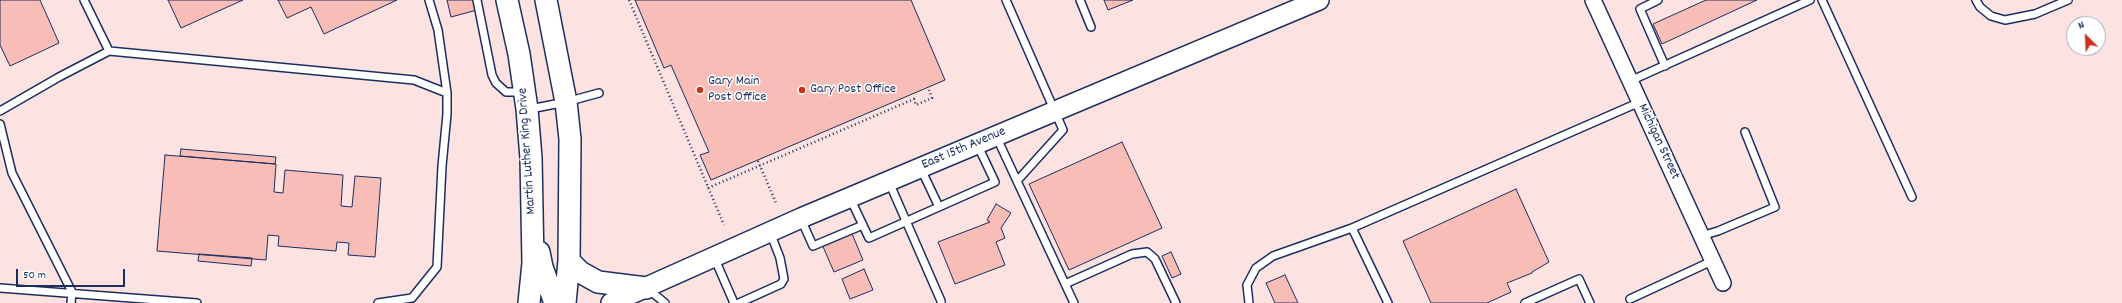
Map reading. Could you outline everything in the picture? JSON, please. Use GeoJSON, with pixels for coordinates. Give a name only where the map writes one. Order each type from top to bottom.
{"type":"FeatureCollection","features":[{"type":"Feature","properties":{"kind":"main road","name":"Martin Luther King Drive"},"geometry":{"type":"LineString","coordinates":[[507,0],[519,54],[526,101],[533,263],[529,303]]}},
{"type":"Feature","properties":{"kind":"main road"},"geometry":{"type":"LineString","coordinates":[[546,0],[566,102],[571,167],[565,303]]}},
{"type":"Feature","properties":{"kind":"main road"},"geometry":{"type":"LineString","coordinates":[[532,216],[542,267],[555,303]]}},
{"type":"Feature","properties":{"kind":"main road"},"geometry":{"type":"LineString","coordinates":[[568,261],[580,272],[598,282],[646,288]]}},
{"type":"Feature","properties":{"kind":"street","name":"East 15th Avenue"},"geometry":{"type":"LineString","coordinates":[[611,303],[801,218],[1319,0]]}},
{"type":"Feature","properties":{"kind":"street","name":"Michigan Street"},"geometry":{"type":"LineString","coordinates":[[1593,0],[1723,283]]}},
{"type":"Feature","properties":{"kind":"lane"},"geometry":{"type":"LineString","coordinates":[[84,0],[109,51]]}},
{"type":"Feature","properties":{"kind":"lane"},"geometry":{"type":"LineString","coordinates":[[378,303],[412,298],[437,267],[442,166],[447,114],[447,93],[438,30],[429,0]]}},
{"type":"Feature","properties":{"kind":"lane"},"geometry":{"type":"LineString","coordinates":[[477,0],[492,75],[496,83],[506,92],[513,93],[526,101],[566,102],[599,93]]}},
{"type":"Feature","properties":{"kind":"lane"},"geometry":{"type":"LineString","coordinates":[[1006,0],[1063,130],[1017,180]]}},
{"type":"Feature","properties":{"kind":"lane"},"geometry":{"type":"LineString","coordinates":[[1080,0],[1091,27]]}},
{"type":"Feature","properties":{"kind":"lane"},"geometry":{"type":"LineString","coordinates":[[1658,0],[1640,9],[1665,66]]}},
{"type":"Feature","properties":{"kind":"lane"},"geometry":{"type":"LineString","coordinates":[[1630,81],[1810,0]]}},
{"type":"Feature","properties":{"kind":"lane"},"geometry":{"type":"LineString","coordinates":[[1822,0],[1912,197]]}},
{"type":"Feature","properties":{"kind":"lane"},"geometry":{"type":"LineString","coordinates":[[1976,0],[1980,8],[1991,16],[2005,20],[2035,14],[2068,0]]}},
{"type":"Feature","properties":{"kind":"lane"},"geometry":{"type":"LineString","coordinates":[[0,111],[59,76],[109,51],[414,80],[447,93]]}},
{"type":"Feature","properties":{"kind":"lane"},"geometry":{"type":"LineString","coordinates":[[1249,303],[1247,285],[1256,268],[1273,256],[1352,228],[1640,102]]}},
{"type":"Feature","properties":{"kind":"lane"},"geometry":{"type":"LineString","coordinates":[[0,124],[12,173],[72,292],[71,303]]}},
{"type":"Feature","properties":{"kind":"lane"},"geometry":{"type":"LineString","coordinates":[[1701,236],[1718,231],[1775,207],[1745,132]]}},
{"type":"Feature","properties":{"kind":"lane"},"geometry":{"type":"LineString","coordinates":[[996,136],[1074,303]]}},
{"type":"Feature","properties":{"kind":"lane"},"geometry":{"type":"LineString","coordinates":[[850,198],[869,238],[995,182],[977,144]]}},
{"type":"Feature","properties":{"kind":"lane"},"geometry":{"type":"LineString","coordinates":[[921,168],[938,207]]}},
{"type":"Feature","properties":{"kind":"lane"},"geometry":{"type":"LineString","coordinates":[[888,181],[941,301]]}},
{"type":"Feature","properties":{"kind":"lane"},"geometry":{"type":"LineString","coordinates":[[801,218],[813,246],[863,225]]}},
{"type":"Feature","properties":{"kind":"lane"},"geometry":{"type":"LineString","coordinates":[[1352,228],[1388,303]]}},
{"type":"Feature","properties":{"kind":"lane"},"geometry":{"type":"LineString","coordinates":[[738,303],[781,284],[784,279],[780,258],[770,232]]}},
{"type":"Feature","properties":{"kind":"lane"},"geometry":{"type":"LineString","coordinates":[[1065,284],[1132,254],[1147,252],[1155,259],[1176,303]]}},
{"type":"Feature","properties":{"kind":"lane"},"geometry":{"type":"LineString","coordinates":[[714,257],[734,303]]}},
{"type":"Feature","properties":{"kind":"lane"},"geometry":{"type":"LineString","coordinates":[[1630,298],[1712,261]]}},
{"type":"Feature","properties":{"kind":"lane"},"geometry":{"type":"LineString","coordinates":[[1525,303],[1579,279],[1590,303]]}},
{"type":"Feature","properties":{"kind":"lane"},"geometry":{"type":"LineString","coordinates":[[0,288],[72,292],[197,303]]}},
{"type":"Feature","properties":{"kind":"lane"},"geometry":{"type":"LineString","coordinates":[[646,288],[665,303]]}},
{"type":"Feature","properties":{"kind":"path"},"geometry":{"type":"LineString","coordinates":[[629,0],[724,225]]}},
{"type":"Feature","properties":{"kind":"path"},"geometry":{"type":"LineString","coordinates":[[708,188],[914,99],[916,105],[922,103],[932,98],[929,90]]}},
{"type":"Feature","properties":{"kind":"path"},"geometry":{"type":"LineString","coordinates":[[758,160],[776,203]]}},
{"type":"Feature","properties":{"kind":"shaded area"},"geometry":{"type":"Polygon","coordinates":[[[0,0],[2122,0],[2122,303],[0,303],[0,0]]]}},
{"type":"Feature","properties":{"kind":"building"},"geometry":{"type":"Polygon","coordinates":[[[0,0],[40,0],[59,43],[10,66],[0,45],[0,0]]]}},
{"type":"Feature","properties":{"kind":"building"},"geometry":{"type":"Polygon","coordinates":[[[168,0],[243,0],[181,28],[168,0]]]}},
{"type":"Feature","properties":{"kind":"building"},"geometry":{"type":"Polygon","coordinates":[[[278,0],[397,0],[324,34],[311,7],[287,18],[278,0]]]}},
{"type":"Feature","properties":{"kind":"building"},"geometry":{"type":"Polygon","coordinates":[[[447,0],[474,0],[477,10],[451,17],[447,0]]]}},
{"type":"Feature","properties":{"kind":"building","name":"Gary Post Office"},"geometry":{"type":"Polygon","coordinates":[[[635,0],[911,0],[945,80],[711,180],[700,155],[709,152],[671,65],[664,68],[635,0]]]}},
{"type":"Feature","properties":{"kind":"building"},"geometry":{"type":"Polygon","coordinates":[[[1104,0],[1133,0],[1108,10],[1104,0]]]}},
{"type":"Feature","properties":{"kind":"building"},"geometry":{"type":"Polygon","coordinates":[[[1706,0],[1757,0],[1662,44],[1653,24],[1706,0]]]}},
{"type":"Feature","properties":{"kind":"building"},"geometry":{"type":"Polygon","coordinates":[[[1122,142],[1162,228],[1069,270],[1029,184],[1122,142]]]}},
{"type":"Feature","properties":{"kind":"building"},"geometry":{"type":"Polygon","coordinates":[[[181,149],[276,157],[275,164],[180,156],[181,149]]]}},
{"type":"Feature","properties":{"kind":"building"},"geometry":{"type":"Polygon","coordinates":[[[165,155],[276,164],[274,192],[283,193],[285,170],[343,175],[341,206],[352,207],[355,176],[381,178],[375,257],[348,255],[349,243],[337,242],[336,251],[278,246],[279,236],[268,235],[266,260],[157,251],[165,155]]]}},
{"type":"Feature","properties":{"kind":"building"},"geometry":{"type":"Polygon","coordinates":[[[1516,189],[1549,262],[1532,273],[1507,283],[1511,292],[1487,303],[1431,303],[1403,241],[1516,189]]]}},
{"type":"Feature","properties":{"kind":"building"},"geometry":{"type":"Polygon","coordinates":[[[996,204],[1011,213],[1001,228],[1005,238],[996,242],[1005,265],[955,284],[938,242],[990,222],[987,220],[996,204]]]}},
{"type":"Feature","properties":{"kind":"building"},"geometry":{"type":"Polygon","coordinates":[[[850,229],[863,260],[834,272],[821,242],[850,229]]]}},
{"type":"Feature","properties":{"kind":"building"},"geometry":{"type":"Polygon","coordinates":[[[1171,252],[1181,274],[1172,278],[1162,256],[1171,252]]]}},
{"type":"Feature","properties":{"kind":"building"},"geometry":{"type":"Polygon","coordinates":[[[199,254],[252,258],[251,266],[198,261],[199,254]]]}},
{"type":"Feature","properties":{"kind":"building"},"geometry":{"type":"Polygon","coordinates":[[[864,269],[873,290],[850,299],[842,279],[864,269]]]}},
{"type":"Feature","properties":{"kind":"building"},"geometry":{"type":"Polygon","coordinates":[[[1285,275],[1298,303],[1275,303],[1266,283],[1285,275]]]}},
{"type":"Feature","properties":{"kind":"place","name":"Gary Main Post Office"},"geometry":{"type":"Point","coordinates":[700,90]}},
{"type":"Feature","properties":{"kind":"place","name":"Gary Post Office"},"geometry":{"type":"Point","coordinates":[802,90]}}]}
